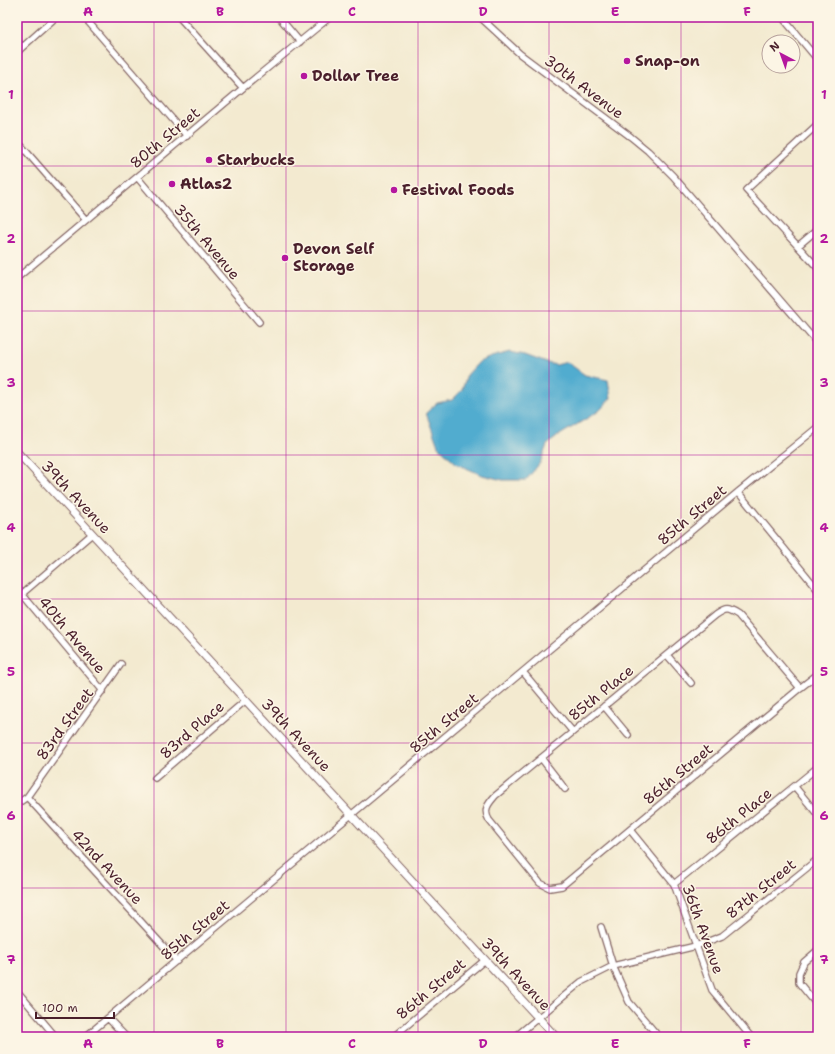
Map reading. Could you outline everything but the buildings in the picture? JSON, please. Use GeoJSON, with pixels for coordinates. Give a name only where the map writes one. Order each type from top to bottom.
{"type":"FeatureCollection","features":[{"type":"Feature","properties":{"kind":"main road","name":"39th Avenue"},"geometry":{"type":"LineString","coordinates":[[17,452],[556,1037]]}},
{"type":"Feature","properties":{"kind":"street"},"geometry":{"type":"LineString","coordinates":[[17,52],[56,17]]}},
{"type":"Feature","properties":{"kind":"street"},"geometry":{"type":"LineString","coordinates":[[84,17],[187,136]]}},
{"type":"Feature","properties":{"kind":"street"},"geometry":{"type":"LineString","coordinates":[[179,17],[243,88]]}},
{"type":"Feature","properties":{"kind":"street"},"geometry":{"type":"LineString","coordinates":[[279,17],[300,42]]}},
{"type":"Feature","properties":{"kind":"street","name":"80th Street"},"geometry":{"type":"LineString","coordinates":[[17,278],[330,17]]}},
{"type":"Feature","properties":{"kind":"street","name":"30th Avenue"},"geometry":{"type":"LineString","coordinates":[[480,17],[520,54],[650,153],[673,176],[818,344]]}},
{"type":"Feature","properties":{"kind":"street"},"geometry":{"type":"LineString","coordinates":[[782,17],[818,60]]}},
{"type":"Feature","properties":{"kind":"street"},"geometry":{"type":"LineString","coordinates":[[17,41],[22,47]]}},
{"type":"Feature","properties":{"kind":"street"},"geometry":{"type":"LineString","coordinates":[[818,124],[746,190],[818,268]]}},
{"type":"Feature","properties":{"kind":"street"},"geometry":{"type":"LineString","coordinates":[[17,142],[86,220]]}},
{"type":"Feature","properties":{"kind":"street","name":"35th Avenue"},"geometry":{"type":"LineString","coordinates":[[137,177],[259,322]]}},
{"type":"Feature","properties":{"kind":"street"},"geometry":{"type":"LineString","coordinates":[[798,246],[818,229]]}},
{"type":"Feature","properties":{"kind":"street","name":"85th Street"},"geometry":{"type":"LineString","coordinates":[[85,1037],[738,492],[818,427]]}},
{"type":"Feature","properties":{"kind":"street"},"geometry":{"type":"LineString","coordinates":[[738,492],[818,590]]}},
{"type":"Feature","properties":{"kind":"street"},"geometry":{"type":"LineString","coordinates":[[19,596],[92,534]]}},
{"type":"Feature","properties":{"kind":"street","name":"40th Avenue"},"geometry":{"type":"LineString","coordinates":[[19,596],[103,691]]}},
{"type":"Feature","properties":{"kind":"street","name":"85th Place"},"geometry":{"type":"LineString","coordinates":[[550,888],[540,883],[489,820],[486,815],[486,809],[489,802],[604,706],[723,610],[730,610],[738,615],[800,688]]}},
{"type":"Feature","properties":{"kind":"street"},"geometry":{"type":"LineString","coordinates":[[667,655],[691,683]]}},
{"type":"Feature","properties":{"kind":"street","name":"83rd Street"},"geometry":{"type":"LineString","coordinates":[[27,797],[122,664]]}},
{"type":"Feature","properties":{"kind":"street"},"geometry":{"type":"LineString","coordinates":[[523,672],[573,732]]}},
{"type":"Feature","properties":{"kind":"street","name":"86th Street"},"geometry":{"type":"LineString","coordinates":[[550,888],[562,886],[818,674]]}},
{"type":"Feature","properties":{"kind":"street","name":"83rd Place"},"geometry":{"type":"LineString","coordinates":[[155,778],[246,700]]}},
{"type":"Feature","properties":{"kind":"street"},"geometry":{"type":"LineString","coordinates":[[604,706],[628,735]]}},
{"type":"Feature","properties":{"kind":"street"},"geometry":{"type":"LineString","coordinates":[[541,758],[565,789]]}},
{"type":"Feature","properties":{"kind":"street","name":"86th Place"},"geometry":{"type":"LineString","coordinates":[[674,884],[818,767]]}},
{"type":"Feature","properties":{"kind":"street"},"geometry":{"type":"LineString","coordinates":[[795,787],[818,815]]}},
{"type":"Feature","properties":{"kind":"street"},"geometry":{"type":"LineString","coordinates":[[17,804],[27,797]]}},
{"type":"Feature","properties":{"kind":"street","name":"42nd Avenue"},"geometry":{"type":"LineString","coordinates":[[27,797],[177,961]]}},
{"type":"Feature","properties":{"kind":"street","name":"36th Avenue"},"geometry":{"type":"LineString","coordinates":[[630,830],[674,884],[712,990],[751,1037]]}},
{"type":"Feature","properties":{"kind":"street","name":"87th Street"},"geometry":{"type":"LineString","coordinates":[[538,1017],[581,982],[613,966],[696,946],[722,936],[818,859]]}},
{"type":"Feature","properties":{"kind":"street"},"geometry":{"type":"LineString","coordinates":[[601,927],[613,966],[630,1002],[659,1037]]}},
{"type":"Feature","properties":{"kind":"street"},"geometry":{"type":"LineString","coordinates":[[818,950],[804,962],[799,973],[800,983],[818,1006]]}},
{"type":"Feature","properties":{"kind":"street","name":"86th Street"},"geometry":{"type":"LineString","coordinates":[[393,1037],[485,960]]}},
{"type":"Feature","properties":{"kind":"street"},"geometry":{"type":"LineString","coordinates":[[17,991],[56,1037]]}},
{"type":"Feature","properties":{"kind":"street"},"geometry":{"type":"LineString","coordinates":[[515,1037],[538,1017]]}},
{"type":"Feature","properties":{"kind":"street"},"geometry":{"type":"LineString","coordinates":[[108,1018],[126,1037]]}},
{"type":"Feature","properties":{"kind":"water"},"geometry":{"type":"Polygon","coordinates":[[[510,352],[556,365],[567,362],[585,375],[608,380],[611,398],[599,411],[558,436],[547,445],[540,463],[526,480],[503,480],[482,475],[457,464],[438,446],[426,413],[437,403],[452,400],[462,390],[467,375],[479,362],[510,352]]]}},
{"type":"Feature","properties":{"kind":"place","name":"Snap-on"},"geometry":{"type":"Point","coordinates":[627,61]}},
{"type":"Feature","properties":{"kind":"place","name":"Dollar Tree"},"geometry":{"type":"Point","coordinates":[304,76]}},
{"type":"Feature","properties":{"kind":"place","name":"Starbucks"},"geometry":{"type":"Point","coordinates":[209,160]}},
{"type":"Feature","properties":{"kind":"place","name":"Atlas2"},"geometry":{"type":"Point","coordinates":[172,184]}},
{"type":"Feature","properties":{"kind":"place","name":"Festival Foods"},"geometry":{"type":"Point","coordinates":[394,190]}},
{"type":"Feature","properties":{"kind":"place","name":"Devon Self Storage"},"geometry":{"type":"Point","coordinates":[285,258]}}]}
